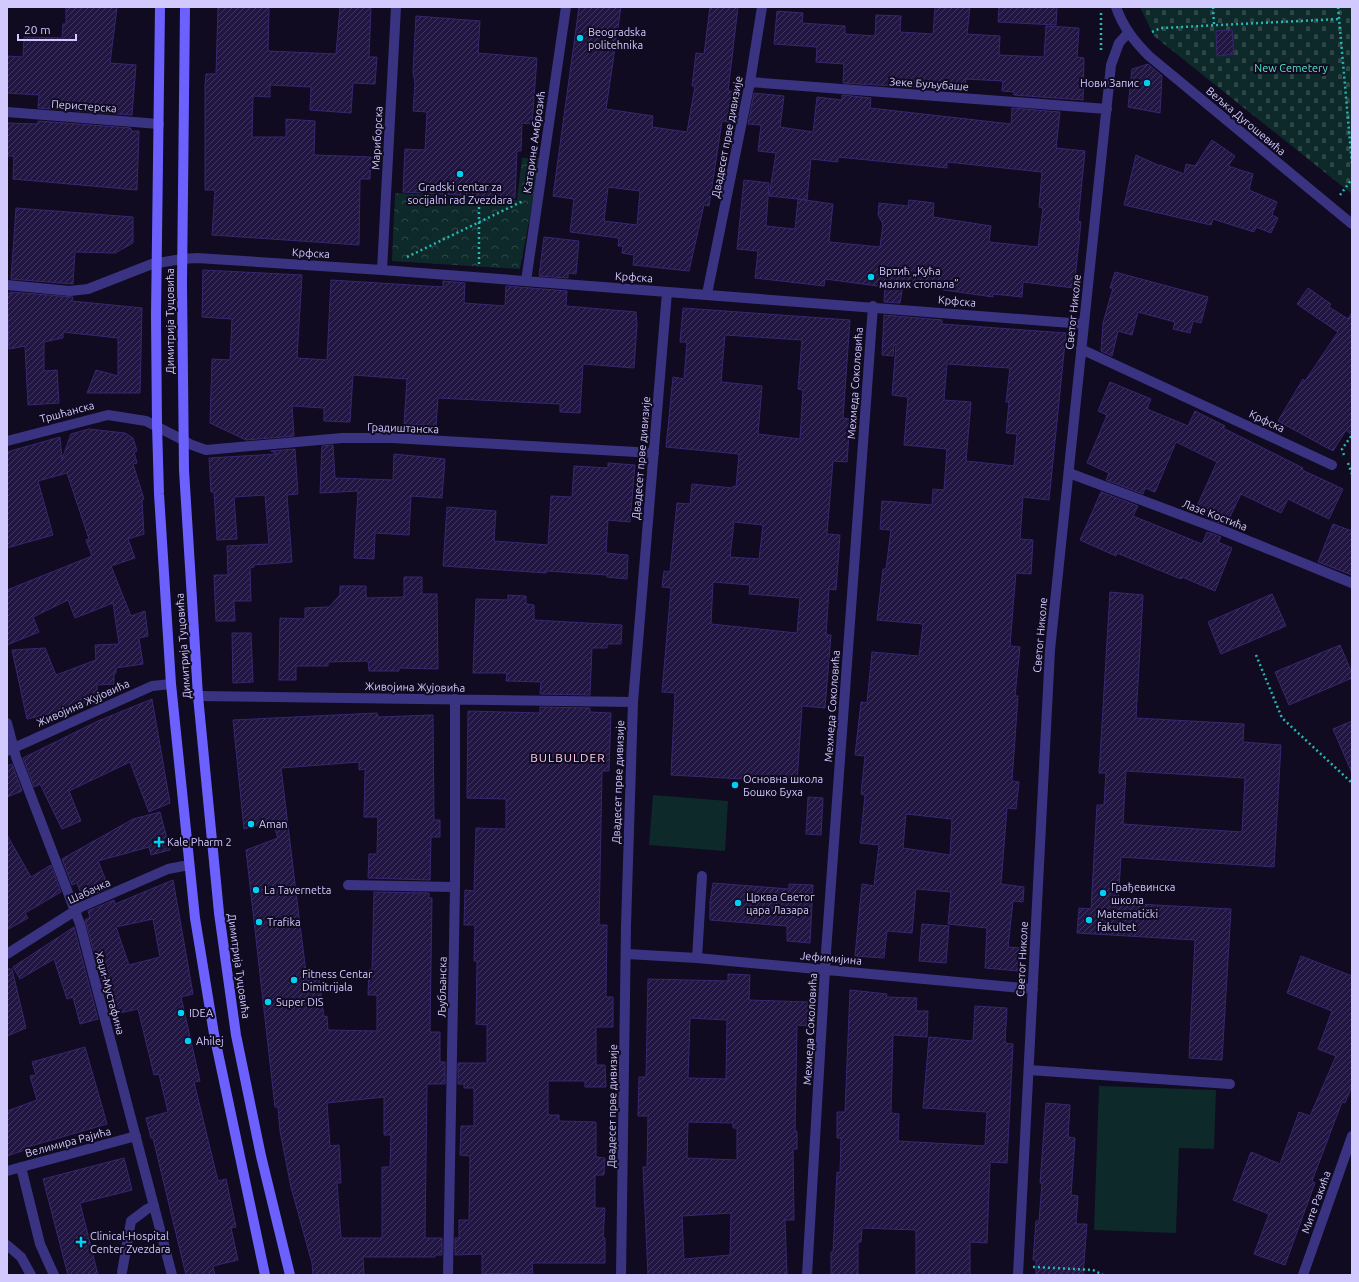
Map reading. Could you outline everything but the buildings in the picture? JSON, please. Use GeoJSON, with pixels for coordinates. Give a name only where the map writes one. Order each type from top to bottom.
{"type":"FeatureCollection","features":[{"type":"Feature","properties":{"kind":"main road","name":"Димитрија Туцовића"},"geometry":{"type":"LineString","coordinates":[[160,7],[156,262],[157,425],[159,494],[171,684],[195,918],[214,1034],[265,1275]]}},
{"type":"Feature","properties":{"kind":"main road","name":"Димитрија Туцовића"},"geometry":{"type":"LineString","coordinates":[[185,7],[182,259],[183,440],[198,696],[220,921],[236,1035],[261,1156],[290,1275]]}},
{"type":"Feature","properties":{"kind":"street","name":"Мариборска"},"geometry":{"type":"LineString","coordinates":[[382,270],[396,7]]}},
{"type":"Feature","properties":{"kind":"street","name":"Катарине Амброзић"},"geometry":{"type":"LineString","coordinates":[[526,281],[566,7]]}},
{"type":"Feature","properties":{"kind":"street","name":"Двадесет прве дивизије"},"geometry":{"type":"LineString","coordinates":[[707,294],[750,82],[762,7]]}},
{"type":"Feature","properties":{"kind":"street"},"geometry":{"type":"LineString","coordinates":[[1116,7],[1121,21],[1128,33]]}},
{"type":"Feature","properties":{"kind":"street","name":"Светог Николе"},"geometry":{"type":"LineString","coordinates":[[1019,1271],[1050,650],[1111,65],[1120,43],[1128,33]]}},
{"type":"Feature","properties":{"kind":"street","name":"Вељка Дугошевића"},"geometry":{"type":"LineString","coordinates":[[1128,33],[1136,44],[1157,63],[1352,224]]}},
{"type":"Feature","properties":{"kind":"street","name":"Зеке Буљубаше"},"geometry":{"type":"LineString","coordinates":[[750,82],[1106,109]]}},
{"type":"Feature","properties":{"kind":"street","name":"Перистерска"},"geometry":{"type":"LineString","coordinates":[[7,112],[159,124]]}},
{"type":"Feature","properties":{"kind":"street","name":"Крфска"},"geometry":{"type":"LineString","coordinates":[[7,285],[70,291],[88,289],[156,262],[197,258],[873,306],[1084,324]]}},
{"type":"Feature","properties":{"kind":"street","name":"Двадесет прве дивизије"},"geometry":{"type":"LineString","coordinates":[[621,1275],[633,702],[667,292]]}},
{"type":"Feature","properties":{"kind":"street","name":"Мехмеда Соколовића"},"geometry":{"type":"LineString","coordinates":[[807,1275],[825,970],[873,306]]}},
{"type":"Feature","properties":{"kind":"street","name":"Крфска"},"geometry":{"type":"LineString","coordinates":[[1081,349],[1332,465]]}},
{"type":"Feature","properties":{"kind":"street","name":"Тршћанска"},"geometry":{"type":"LineString","coordinates":[[7,441],[108,415],[134,418],[157,425]]}},
{"type":"Feature","properties":{"kind":"street","name":"Градиштанска"},"geometry":{"type":"LineString","coordinates":[[157,425],[183,440],[206,450],[342,438],[392,438],[654,453]]}},
{"type":"Feature","properties":{"kind":"street","name":"Лазе Костића"},"geometry":{"type":"LineString","coordinates":[[1068,473],[1224,531],[1352,583]]}},
{"type":"Feature","properties":{"kind":"street","name":"Живојина Жујовића"},"geometry":{"type":"LineString","coordinates":[[10,749],[152,686],[171,684]]}},
{"type":"Feature","properties":{"kind":"street","name":"Живојина Жујовића"},"geometry":{"type":"LineString","coordinates":[[198,696],[633,702]]}},
{"type":"Feature","properties":{"kind":"street","name":"Љубљанска"},"geometry":{"type":"LineString","coordinates":[[448,1275],[455,887],[456,699]]}},
{"type":"Feature","properties":{"kind":"street","name":"Хаџи-Мустафина"},"geometry":{"type":"LineString","coordinates":[[7,723],[10,749],[75,910],[172,1275]]}},
{"type":"Feature","properties":{"kind":"street","name":"Шабачка"},"geometry":{"type":"LineString","coordinates":[[7,954],[75,910],[168,869],[189,865]]}},
{"type":"Feature","properties":{"kind":"street"},"geometry":{"type":"LineString","coordinates":[[697,958],[702,876]]}},
{"type":"Feature","properties":{"kind":"street"},"geometry":{"type":"LineString","coordinates":[[348,885],[455,887]]}},
{"type":"Feature","properties":{"kind":"street","name":"Јефимијина"},"geometry":{"type":"LineString","coordinates":[[627,954],[697,958],[1033,988]]}},
{"type":"Feature","properties":{"kind":"street"},"geometry":{"type":"LineString","coordinates":[[1029,1070],[1230,1084]]}},
{"type":"Feature","properties":{"kind":"street","name":"Велимира Рајића"},"geometry":{"type":"LineString","coordinates":[[7,1171],[136,1136]]}},
{"type":"Feature","properties":{"kind":"street","name":"Мите Ракића"},"geometry":{"type":"LineString","coordinates":[[1303,1275],[1352,1136]]}},
{"type":"Feature","properties":{"kind":"street"},"geometry":{"type":"LineString","coordinates":[[21,1167],[40,1244],[54,1275]]}},
{"type":"Feature","properties":{"kind":"street"},"geometry":{"type":"LineString","coordinates":[[122,1272],[131,1221],[147,1209],[154,1206]]}},
{"type":"Feature","properties":{"kind":"street"},"geometry":{"type":"LineString","coordinates":[[7,1245],[21,1257],[31,1275]]}},
{"type":"Feature","properties":{"kind":"path"},"geometry":{"type":"LineString","coordinates":[[1213,7],[1214,25]]}},
{"type":"Feature","properties":{"kind":"path"},"geometry":{"type":"LineString","coordinates":[[1338,7],[1350,124],[1352,164]]}},
{"type":"Feature","properties":{"kind":"path"},"geometry":{"type":"LineString","coordinates":[[1152,32],[1161,28],[1339,19]]}},
{"type":"Feature","properties":{"kind":"path"},"geometry":{"type":"LineString","coordinates":[[1339,196],[1352,179]]}},
{"type":"Feature","properties":{"kind":"path"},"geometry":{"type":"LineString","coordinates":[[382,270],[479,221],[539,194]]}},
{"type":"Feature","properties":{"kind":"path"},"geometry":{"type":"LineString","coordinates":[[479,196],[479,269]]}},
{"type":"Feature","properties":{"kind":"path"},"geometry":{"type":"LineString","coordinates":[[1352,435],[1342,449],[1352,474]]}},
{"type":"Feature","properties":{"kind":"path"},"geometry":{"type":"LineString","coordinates":[[1256,655],[1282,718],[1352,783]]}},
{"type":"Feature","properties":{"kind":"path"},"geometry":{"type":"LineString","coordinates":[[1019,1271],[1093,1270],[1103,1275]]}},
{"type":"Feature","properties":{"kind":"green space","name":"New Cemetery"},"geometry":{"type":"Polygon","coordinates":[[[1140,7],[1352,7],[1352,194],[1154,36],[1140,7]]]}},
{"type":"Feature","properties":{"kind":"green space"},"geometry":{"type":"Polygon","coordinates":[[[522,158],[541,158],[520,269],[392,261],[395,193],[517,200],[522,158]]]}},
{"type":"Feature","properties":{"kind":"green space"},"geometry":{"type":"Polygon","coordinates":[[[653,795],[728,801],[725,851],[649,845],[653,795]]]}},
{"type":"Feature","properties":{"kind":"green space"},"geometry":{"type":"Polygon","coordinates":[[[1099,1086],[1216,1090],[1214,1149],[1179,1148],[1176,1233],[1094,1230],[1099,1086]]]}},
{"type":"Feature","properties":{"kind":"place","name":"Beogradska politehnika"},"geometry":{"type":"Point","coordinates":[580,38]}},
{"type":"Feature","properties":{"kind":"place","name":"Нови Запис"},"geometry":{"type":"Point","coordinates":[1147,83]}},
{"type":"Feature","properties":{"kind":"place","name":"Gradski centar za socijalni rad Zvezdara"},"geometry":{"type":"Point","coordinates":[460,174]}},
{"type":"Feature","properties":{"kind":"place","name":"Вртић „Кућа малих стопала”"},"geometry":{"type":"Point","coordinates":[871,277]}},
{"type":"Feature","properties":{"kind":"place","name":"Основна школа Бошко Буха"},"geometry":{"type":"Point","coordinates":[735,785]}},
{"type":"Feature","properties":{"kind":"place","name":"Aman"},"geometry":{"type":"Point","coordinates":[251,824]}},
{"type":"Feature","properties":{"kind":"place","name":"Kale Pharm 2"},"geometry":{"type":"Point","coordinates":[159,842]}},
{"type":"Feature","properties":{"kind":"place","name":"La Tavernetta"},"geometry":{"type":"Point","coordinates":[256,890]}},
{"type":"Feature","properties":{"kind":"place","name":"Грађевинска школа"},"geometry":{"type":"Point","coordinates":[1103,893]}},
{"type":"Feature","properties":{"kind":"place","name":"Црква Светог цара Лазара"},"geometry":{"type":"Point","coordinates":[738,903]}},
{"type":"Feature","properties":{"kind":"place","name":"Matematički fakultet"},"geometry":{"type":"Point","coordinates":[1089,920]}},
{"type":"Feature","properties":{"kind":"place","name":"Trafika"},"geometry":{"type":"Point","coordinates":[259,922]}},
{"type":"Feature","properties":{"kind":"place","name":"Fitness Centar Dimitrijala"},"geometry":{"type":"Point","coordinates":[294,980]}},
{"type":"Feature","properties":{"kind":"place","name":"Super DIS"},"geometry":{"type":"Point","coordinates":[268,1002]}},
{"type":"Feature","properties":{"kind":"place","name":"IDEA"},"geometry":{"type":"Point","coordinates":[181,1013]}},
{"type":"Feature","properties":{"kind":"place","name":"Ahilej"},"geometry":{"type":"Point","coordinates":[188,1041]}},
{"type":"Feature","properties":{"kind":"place","name":"Clinical-Hospital Center Zvezdara"},"geometry":{"type":"Point","coordinates":[81,1242]}},
{"type":"Feature","properties":{"kind":"district","name":"BULBULDER"},"geometry":{"type":"Point","coordinates":[568,757]}}]}
